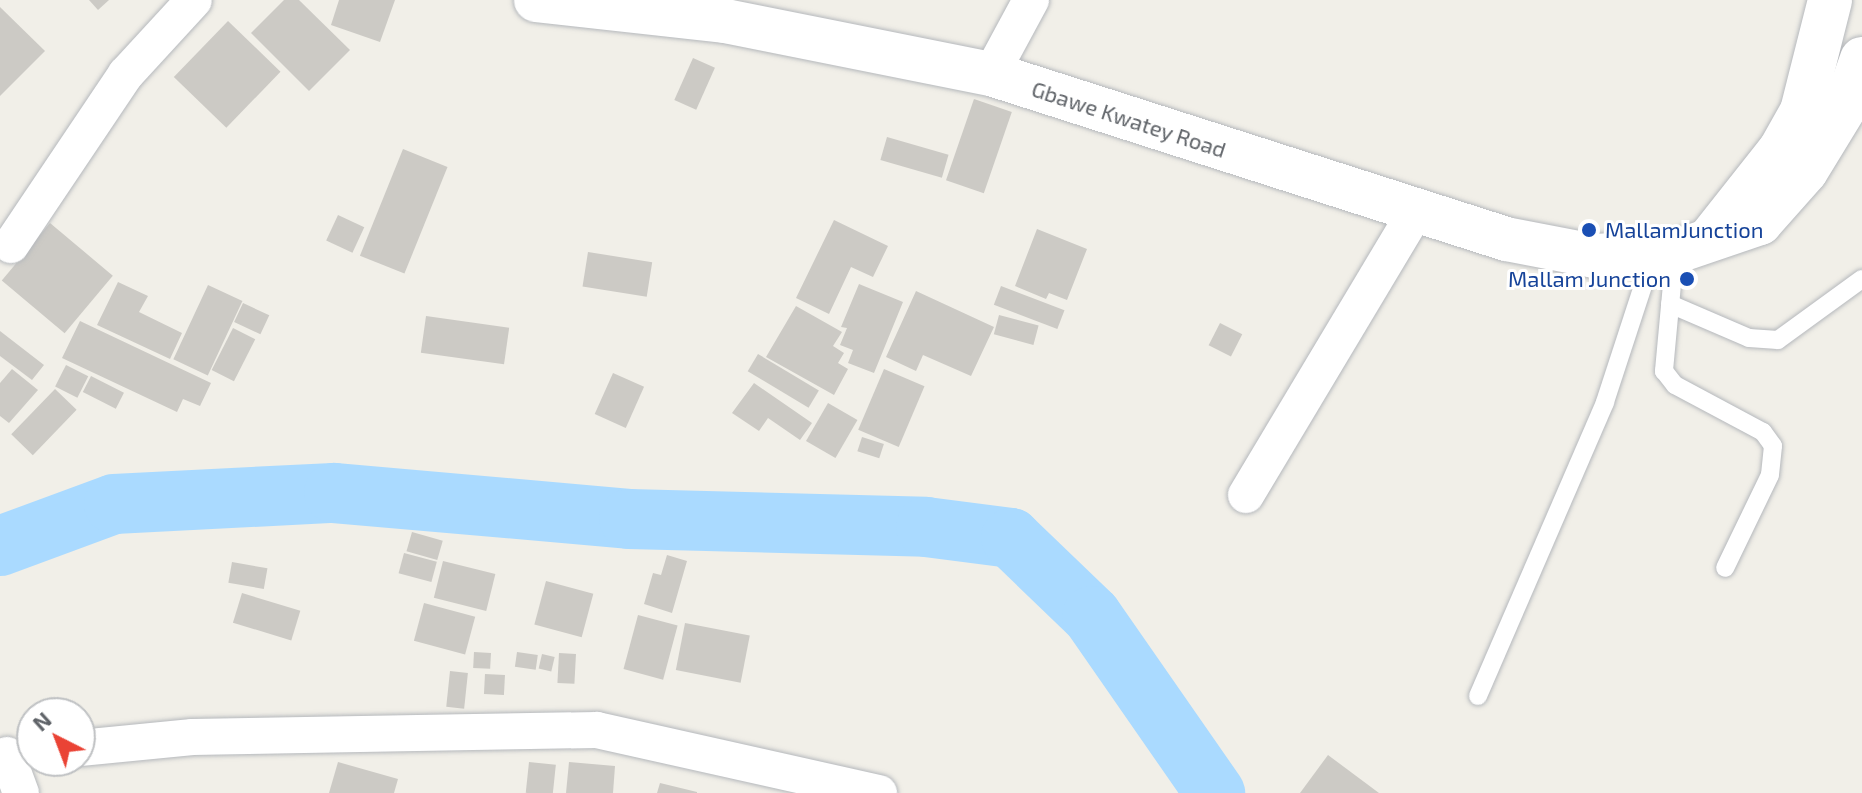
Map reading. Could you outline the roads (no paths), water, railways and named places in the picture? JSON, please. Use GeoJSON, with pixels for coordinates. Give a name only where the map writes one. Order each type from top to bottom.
{"type":"FeatureCollection","features":[{"type":"Feature","properties":{"kind":"street"},"geometry":{"type":"LineString","coordinates":[[11,245],[126,74],[194,0]]}},
{"type":"Feature","properties":{"kind":"street","name":"Gbawe Kwatey Road"},"geometry":{"type":"LineString","coordinates":[[536,0],[725,21],[991,74],[1506,239],[1594,256],[1680,247],[1760,223],[1786,197],[1845,107],[1862,59]]}},
{"type":"Feature","properties":{"kind":"street"},"geometry":{"type":"LineString","coordinates":[[991,74],[1031,0]]}},
{"type":"Feature","properties":{"kind":"street"},"geometry":{"type":"LineString","coordinates":[[1680,247],[1780,150],[1802,111],[1830,0]]}},
{"type":"Feature","properties":{"kind":"street"},"geometry":{"type":"LineString","coordinates":[[1246,495],[1416,211]]}},
{"type":"Feature","properties":{"kind":"street"},"geometry":{"type":"LineString","coordinates":[[96,746],[192,737],[597,730],[879,793]]}},
{"type":"Feature","properties":{"kind":"street"},"geometry":{"type":"LineString","coordinates":[[13,755],[21,793]]}},
{"type":"Feature","properties":{"kind":"lane"},"geometry":{"type":"LineString","coordinates":[[1680,247],[1670,304],[1664,371],[1675,385],[1763,432],[1773,446],[1770,475],[1725,568]]}},
{"type":"Feature","properties":{"kind":"lane"},"geometry":{"type":"LineString","coordinates":[[1478,696],[1605,402],[1680,247]]}},
{"type":"Feature","properties":{"kind":"lane"},"geometry":{"type":"LineString","coordinates":[[1670,304],[1749,338],[1778,340],[1862,279]]}},
{"type":"Feature","properties":{"kind":"waterway"},"geometry":{"type":"LineString","coordinates":[[0,546],[114,504],[334,493],[629,519],[926,527],[1011,538],[1092,616],[1215,793]]}},
{"type":"Feature","properties":{"kind":"place","name":"MallamJunction"},"geometry":{"type":"Point","coordinates":[1589,230]}},
{"type":"Feature","properties":{"kind":"place","name":"Mallam Junction"},"geometry":{"type":"Point","coordinates":[1687,279]}}]}
